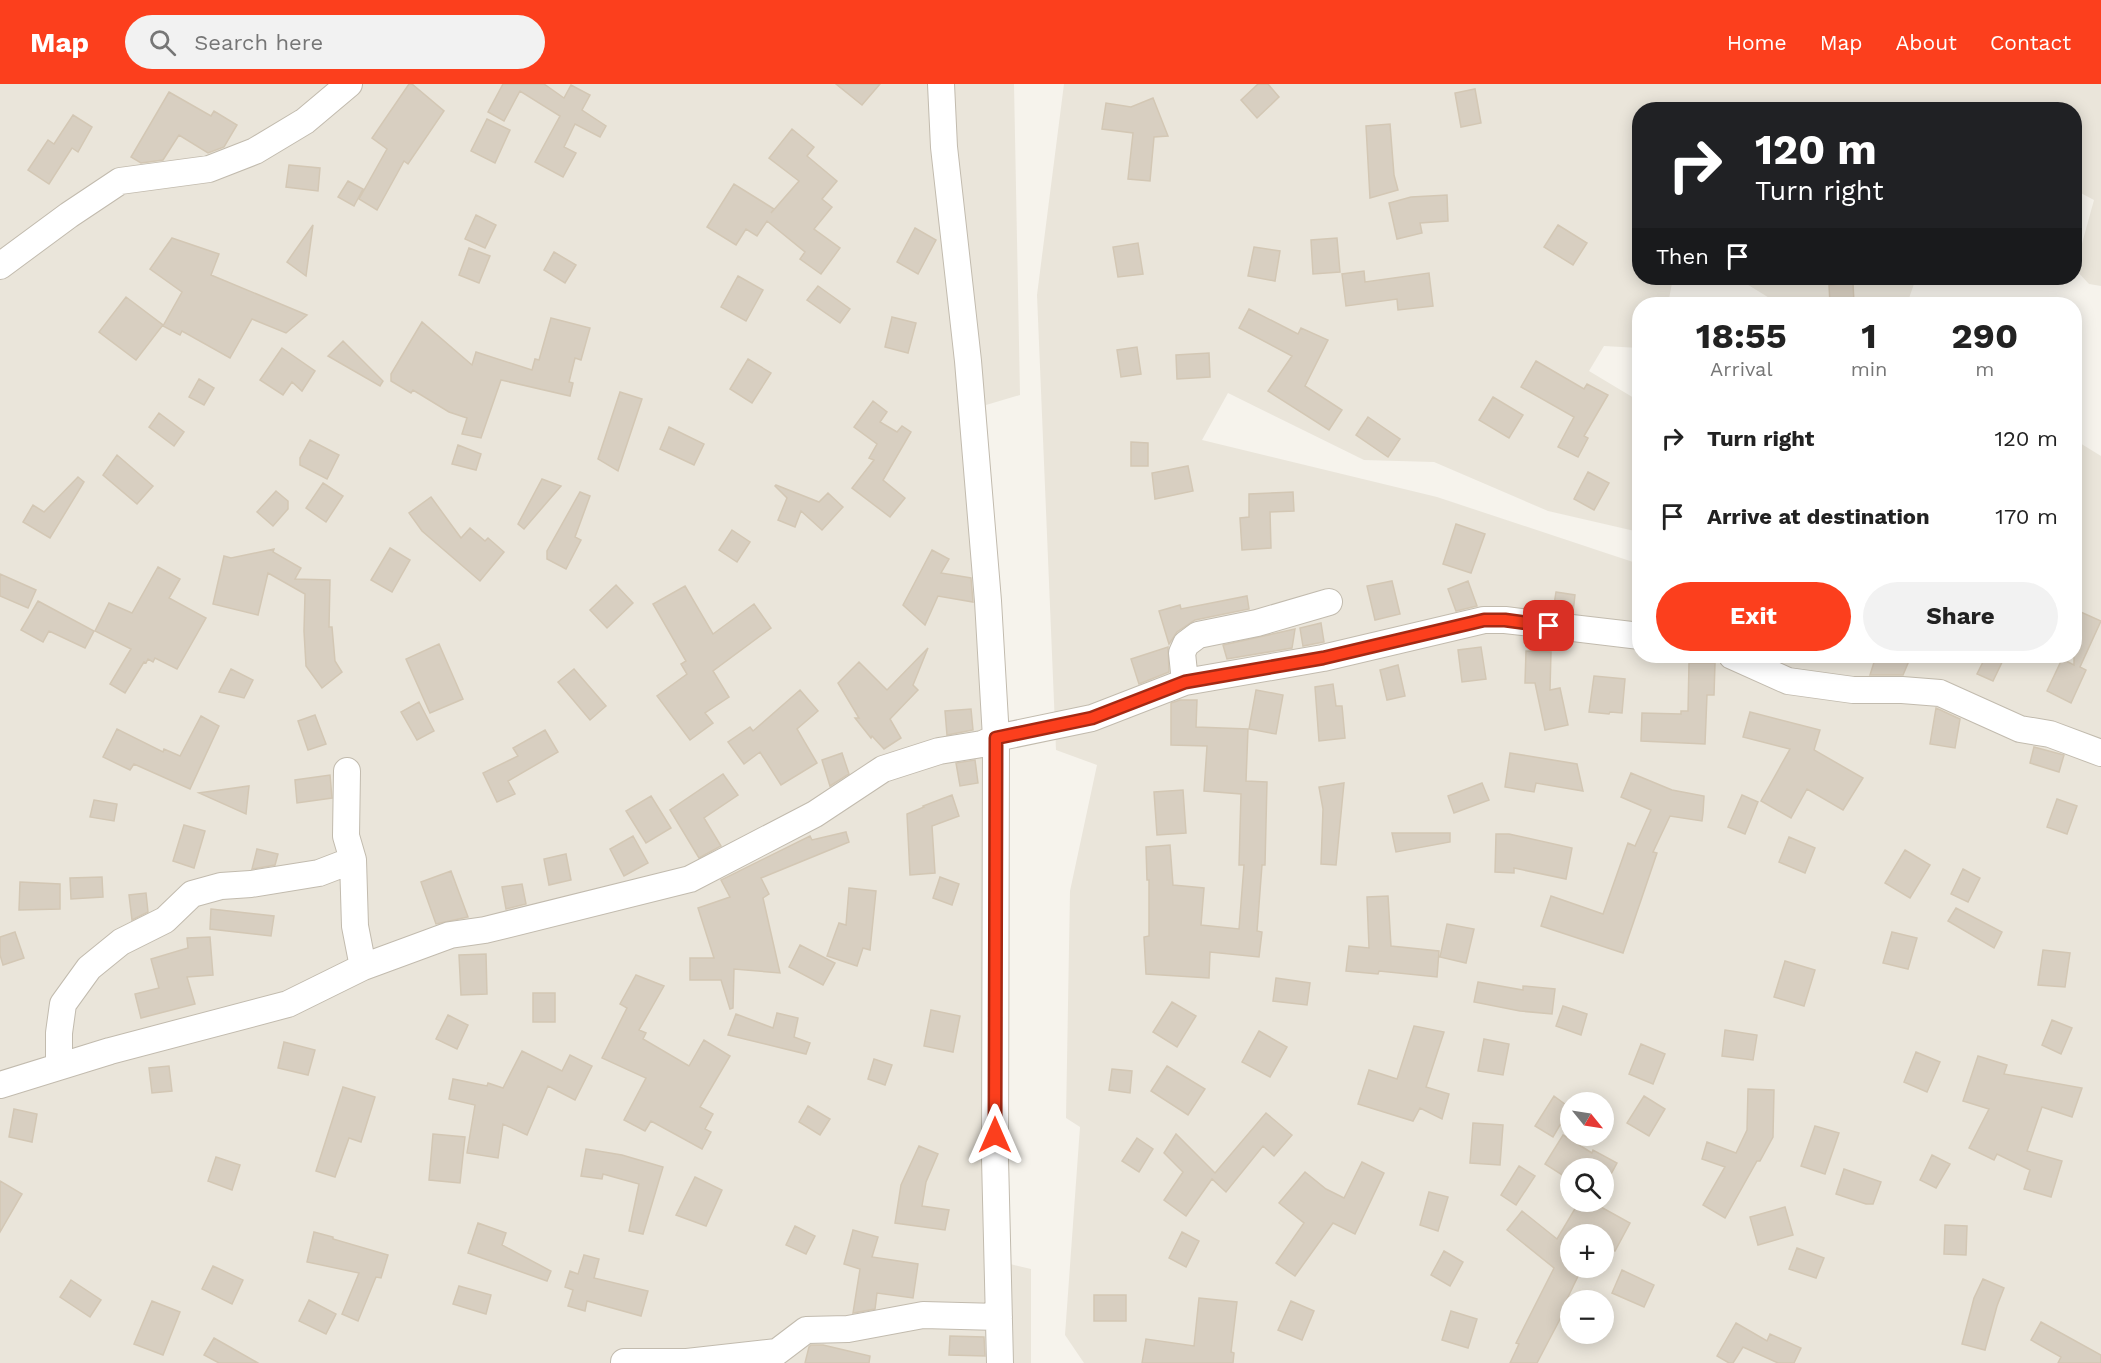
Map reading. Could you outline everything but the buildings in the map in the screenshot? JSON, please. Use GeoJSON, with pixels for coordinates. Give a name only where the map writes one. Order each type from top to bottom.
{"type":"FeatureCollection","features":[{"type":"Feature","properties":{"kind":"street"},"geometry":{"type":"LineString","coordinates":[[0,266],[120,181],[209,169],[255,152],[305,121],[349,84]]}},
{"type":"Feature","properties":{"kind":"street"},"geometry":{"type":"LineString","coordinates":[[941,84],[944,147],[968,361],[988,601],[996,738],[995,1158],[1000,1363]]}},
{"type":"Feature","properties":{"kind":"street"},"geometry":{"type":"LineString","coordinates":[[1185,682],[1182,653],[1186,644],[1198,635],[1257,623],[1329,602]]}},
{"type":"Feature","properties":{"kind":"street"},"geometry":{"type":"LineString","coordinates":[[0,1085],[58,1066],[288,1004],[363,968],[450,935],[485,930],[690,879],[815,814],[883,769],[939,751],[982,744],[996,738],[1092,718],[1185,682],[1323,658],[1484,620],[1505,620],[1632,635]]}},
{"type":"Feature","properties":{"kind":"street"},"geometry":{"type":"LineString","coordinates":[[1748,663],[1788,681],[1853,690],[1940,693],[2020,729],[2050,734],[2101,753]]}},
{"type":"Feature","properties":{"kind":"street"},"geometry":{"type":"LineString","coordinates":[[347,771],[346,836],[353,860],[355,926],[363,968]]}},
{"type":"Feature","properties":{"kind":"street"},"geometry":{"type":"LineString","coordinates":[[58,1066],[63,1004],[89,968],[121,942],[165,920],[192,894],[221,886],[251,884],[319,873],[353,860]]}},
{"type":"Feature","properties":{"kind":"street"},"geometry":{"type":"LineString","coordinates":[[624,1362],[687,1362],[777,1352],[806,1330],[848,1329],[923,1315],[999,1317]]}},
{"type":"Feature","properties":{"kind":"shaded area"},"geometry":{"type":"Polygon","coordinates":[[[0,84],[1014,84],[1020,395],[986,405],[1009,881],[1002,1024],[1010,1264],[1031,1269],[1031,1363],[0,1363],[0,84]]]}},
{"type":"Feature","properties":{"kind":"shaded area"},"geometry":{"type":"Polygon","coordinates":[[[1064,84],[2101,84],[2101,286],[2089,284],[2082,276],[2082,244],[2094,200],[2082,194],[2082,102],[1632,102],[1632,285],[1672,285],[1669,297],[1632,297],[1632,348],[1604,346],[1589,371],[1632,397],[1632,530],[1548,511],[1434,462],[1364,460],[1228,393],[1202,440],[1437,497],[1632,562],[1632,663],[2082,663],[2082,444],[2101,456],[2101,1363],[1084,1363],[1065,1335],[1080,1127],[1066,1118],[1070,891],[1097,765],[1056,750],[1037,295],[1064,84]]]}},
{"type":"Feature","properties":{"kind":"shaded area"},"geometry":{"type":"Polygon","coordinates":[[[1748,285],[1914,285],[1909,297],[1768,297],[1748,285]]]}},
{"type":"Feature","properties":{"kind":"route"},"geometry":{"type":"LineString","coordinates":[[995,1135],[996,738],[1092,718],[1185,682],[1323,658],[1484,620],[1497,619],[1549,626]]}}]}
